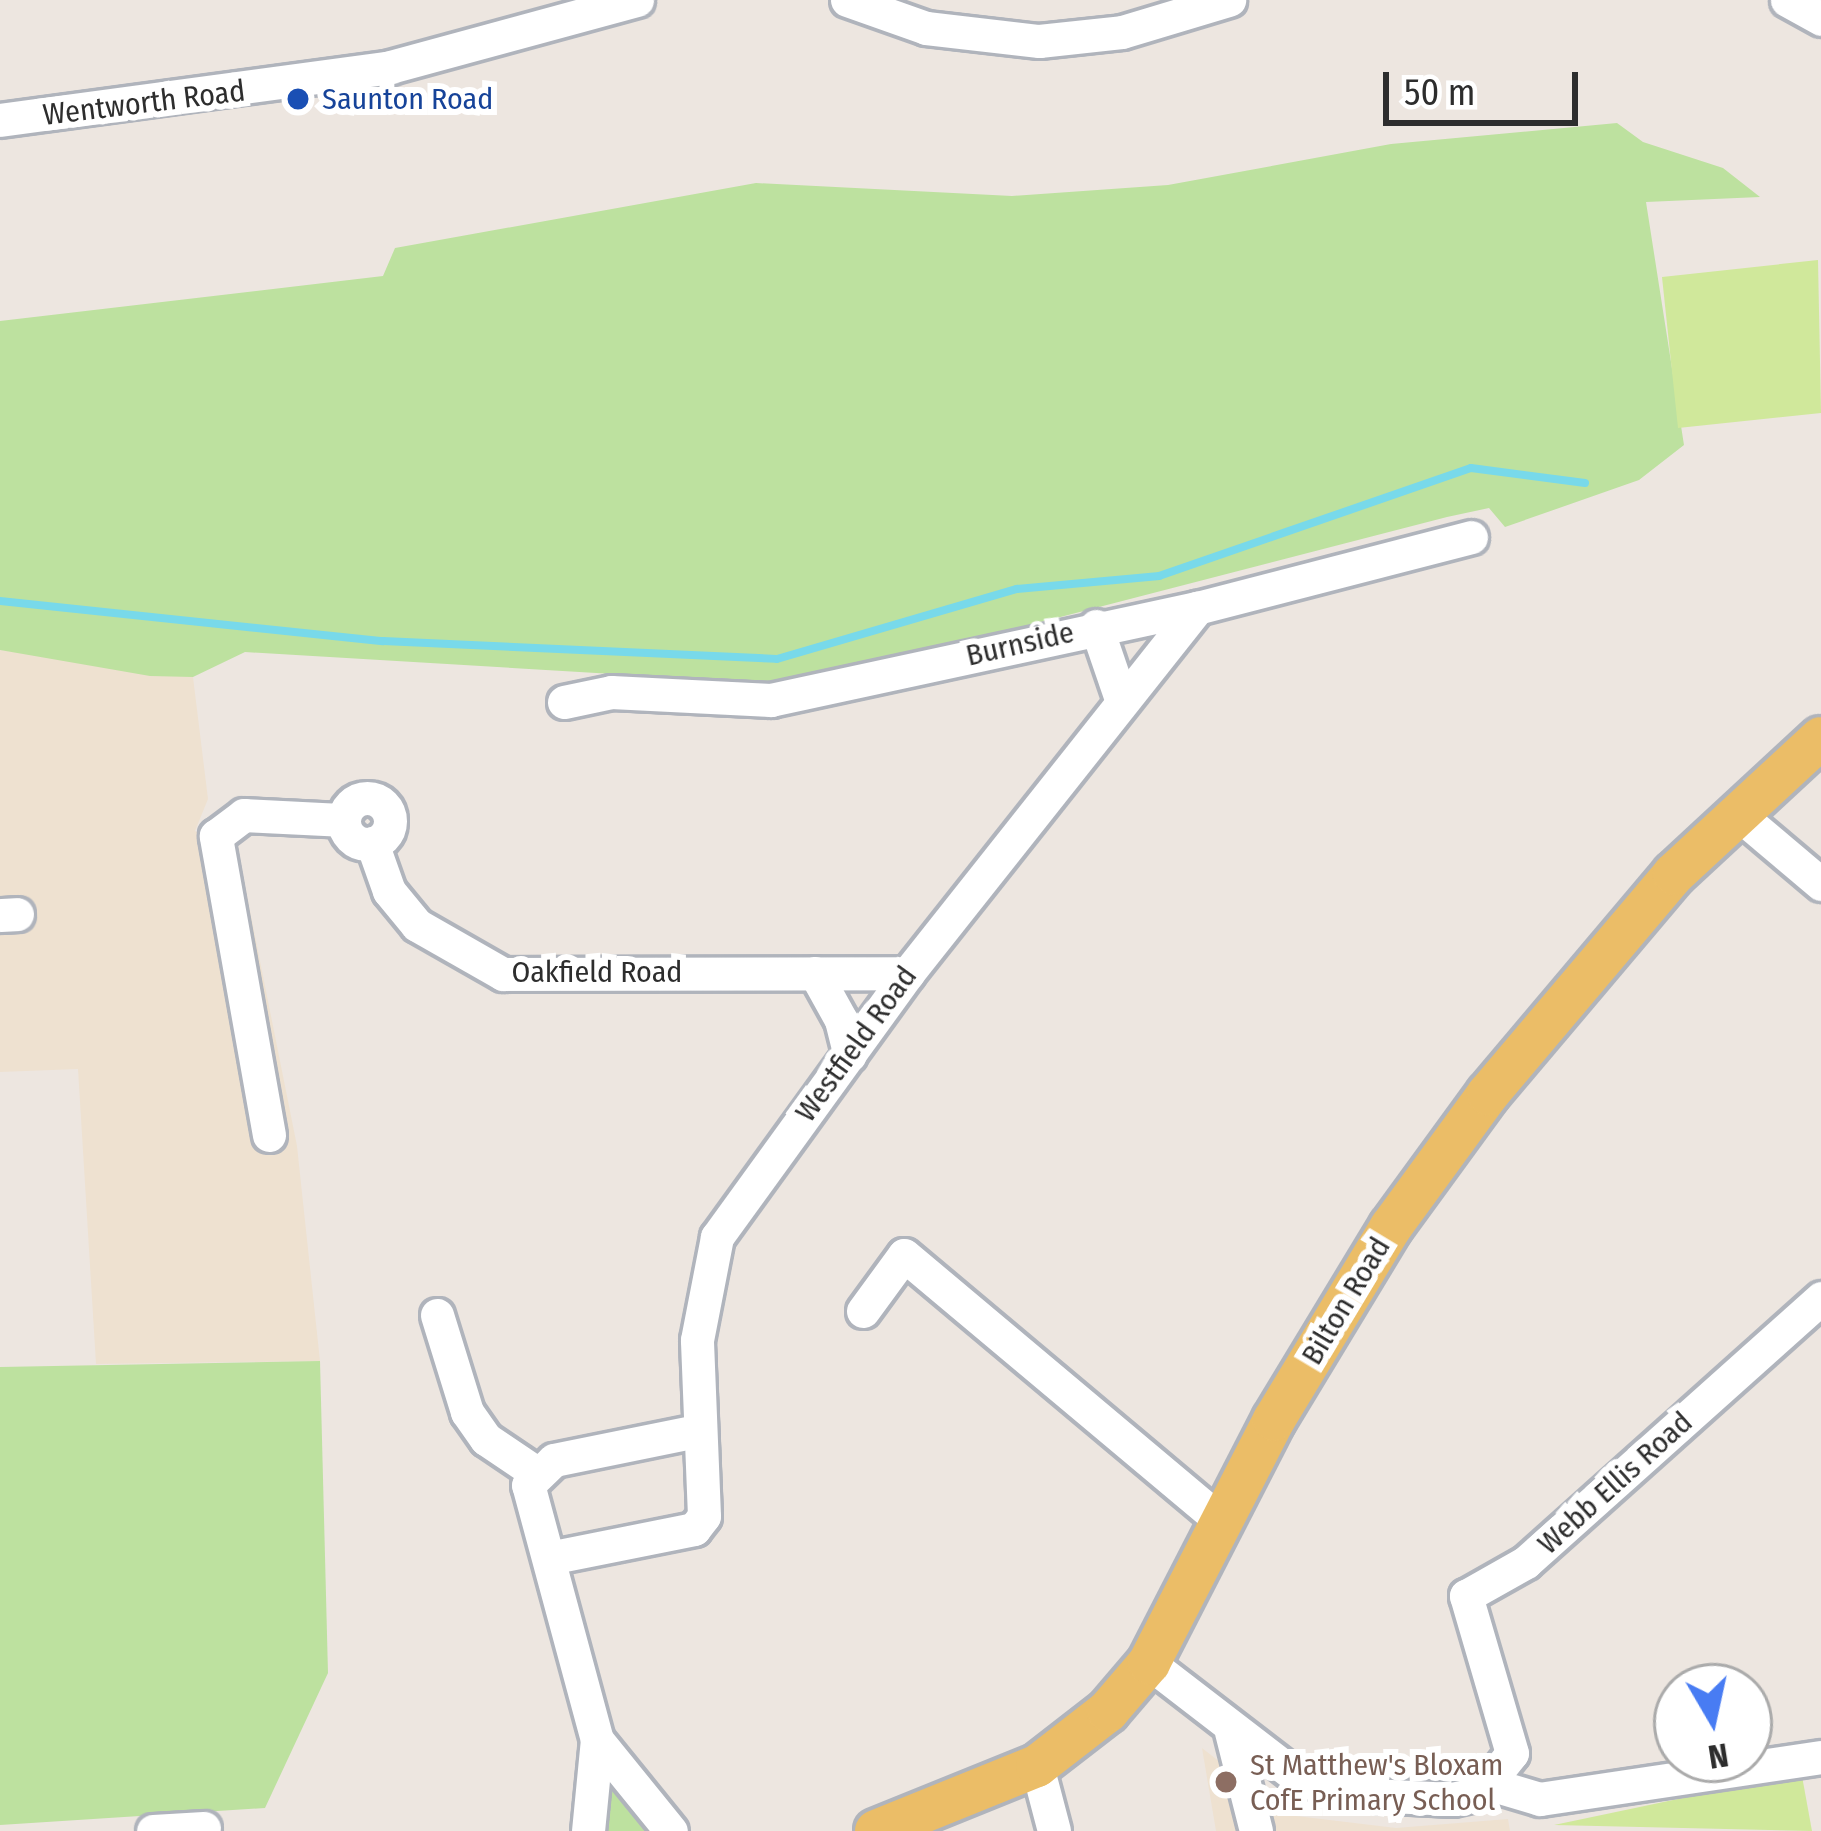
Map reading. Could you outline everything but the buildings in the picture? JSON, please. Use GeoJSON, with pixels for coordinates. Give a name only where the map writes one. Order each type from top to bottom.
{"type":"FeatureCollection","features":[{"type":"Feature","properties":{"kind":"main road","name":"Bilton Road"},"geometry":{"type":"LineString","coordinates":[[877,1831],[1037,1766],[1108,1711],[1149,1664],[1274,1420],[1391,1227],[1571,992],[1737,813],[1821,738]]}},
{"type":"Feature","properties":{"kind":"street","name":"Wentworth Road"},"geometry":{"type":"LineString","coordinates":[[0,120],[389,67],[637,0]]}},
{"type":"Feature","properties":{"kind":"street"},"geometry":{"type":"LineString","coordinates":[[847,0],[926,28],[1039,41],[1122,32],[1229,0]]}},
{"type":"Feature","properties":{"kind":"street"},"geometry":{"type":"LineString","coordinates":[[1787,0],[1821,19]]}},
{"type":"Feature","properties":{"kind":"street","name":"Burnside"},"geometry":{"type":"LineString","coordinates":[[564,702],[611,692],[771,700],[1096,626],[1197,608],[1471,537]]}},
{"type":"Feature","properties":{"kind":"street","name":"Westfield Road"},"geometry":{"type":"LineString","coordinates":[[549,1558],[694,1529],[708,1498],[697,1431],[698,1340],[717,1238],[908,973],[1197,608]]}},
{"type":"Feature","properties":{"kind":"street"},"geometry":{"type":"LineString","coordinates":[[1096,626],[1121,699]]}},
{"type":"Feature","properties":{"kind":"street","name":"Oakfield Road"},"geometry":{"type":"LineString","coordinates":[[268,1135],[217,836],[244,815],[344,820],[356,800],[384,806],[388,828],[372,843],[388,890],[417,925],[503,974],[908,973]]}},
{"type":"Feature","properties":{"kind":"street"},"geometry":{"type":"LineString","coordinates":[[1737,813],[1821,884]]}},
{"type":"Feature","properties":{"kind":"street"},"geometry":{"type":"LineString","coordinates":[[814,973],[850,1055]]}},
{"type":"Feature","properties":{"kind":"street"},"geometry":{"type":"LineString","coordinates":[[863,1311],[904,1255],[1222,1523]]}},
{"type":"Feature","properties":{"kind":"street","name":"Webb Ellis Road"},"geometry":{"type":"LineString","coordinates":[[1493,1785],[1511,1754],[1508,1728],[1466,1596],[1526,1562],[1821,1298]]}},
{"type":"Feature","properties":{"kind":"street"},"geometry":{"type":"LineString","coordinates":[[437,1315],[467,1412],[486,1439],[536,1472]]}},
{"type":"Feature","properties":{"kind":"street"},"geometry":{"type":"LineString","coordinates":[[588,1831],[597,1740],[528,1486],[536,1472],[554,1460],[697,1431]]}},
{"type":"Feature","properties":{"kind":"street"},"geometry":{"type":"LineString","coordinates":[[1149,1664],[1231,1732],[1301,1780],[1350,1794],[1453,1799],[1493,1785],[1540,1798],[1821,1757]]}},
{"type":"Feature","properties":{"kind":"street"},"geometry":{"type":"LineString","coordinates":[[1231,1732],[1254,1824],[1283,1831]]}},
{"type":"Feature","properties":{"kind":"street"},"geometry":{"type":"LineString","coordinates":[[597,1740],[671,1831]]}},
{"type":"Feature","properties":{"kind":"street"},"geometry":{"type":"LineString","coordinates":[[1037,1766],[1054,1831]]}},
{"type":"Feature","properties":{"kind":"street"},"geometry":{"type":"LineString","coordinates":[[152,1831],[204,1828]]}},
{"type":"Feature","properties":{"kind":"shaded area"},"geometry":{"type":"Polygon","coordinates":[[[0,650],[193,677],[208,799],[195,831],[238,851],[297,1146],[320,1361],[96,1364],[78,1069],[0,1072],[0,650]]]}},
{"type":"Feature","properties":{"kind":"shaded area","name":"St Matthew's Bloxam CofE Primary School"},"geometry":{"type":"Polygon","coordinates":[[[1202,1748],[1288,1815],[1396,1828],[1508,1819],[1510,1831],[1216,1831],[1202,1748]]]}},
{"type":"Feature","properties":{"kind":"green space"},"geometry":{"type":"Polygon","coordinates":[[[1617,123],[1643,142],[1723,168],[1760,197],[1646,202],[1684,445],[1639,480],[1505,527],[1489,508],[1447,517],[797,685],[245,652],[193,677],[150,676],[0,650],[0,321],[383,276],[395,248],[756,183],[1012,196],[1168,185],[1391,144],[1617,123]]]}},
{"type":"Feature","properties":{"kind":"green space"},"geometry":{"type":"Polygon","coordinates":[[[1818,260],[1821,413],[1678,428],[1662,277],[1818,260]]]}},
{"type":"Feature","properties":{"kind":"green space"},"geometry":{"type":"Polygon","coordinates":[[[320,1361],[328,1673],[265,1808],[0,1825],[0,1367],[320,1361]]]}},
{"type":"Feature","properties":{"kind":"green space"},"geometry":{"type":"Polygon","coordinates":[[[602,1773],[667,1831],[597,1831],[602,1773]]]}},
{"type":"Feature","properties":{"kind":"green space"},"geometry":{"type":"Polygon","coordinates":[[[1802,1776],[1812,1831],[1554,1825],[1773,1783],[1802,1776]]]}},
{"type":"Feature","properties":{"kind":"waterway"},"geometry":{"type":"LineString","coordinates":[[0,601],[383,641],[777,659],[1017,589],[1159,576],[1471,468],[1585,483]]}},
{"type":"Feature","properties":{"kind":"place","name":"Saunton Road"},"geometry":{"type":"Point","coordinates":[298,99]}},
{"type":"Feature","properties":{"kind":"place","name":"St Matthew's Bloxam CofE Primary School"},"geometry":{"type":"Point","coordinates":[1226,1782]}}]}
